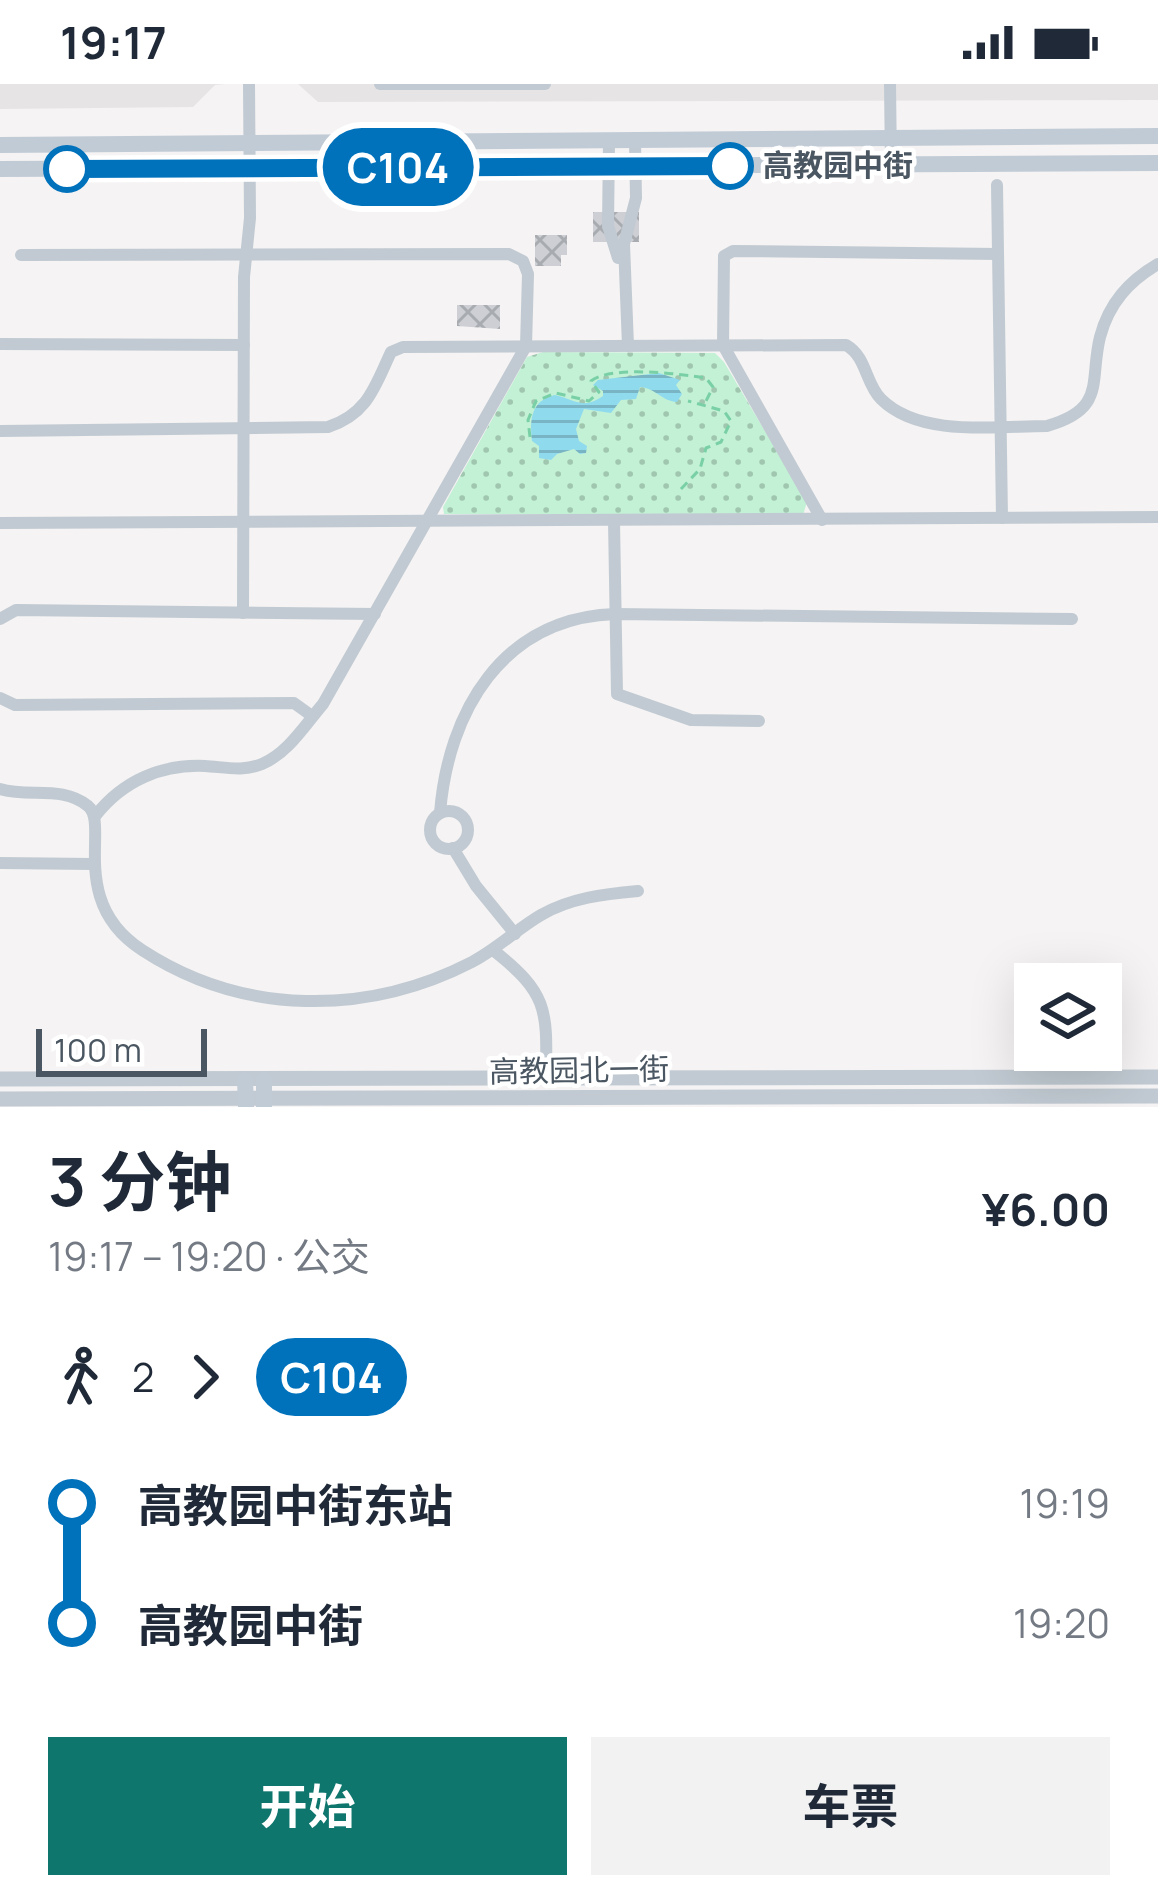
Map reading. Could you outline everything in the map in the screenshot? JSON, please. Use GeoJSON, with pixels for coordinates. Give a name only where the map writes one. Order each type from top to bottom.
{"type":"FeatureCollection","features":[{"type":"Feature","properties":{"kind":"main road"},"geometry":{"type":"LineString","coordinates":[[0,145],[1158,136]]}},
{"type":"Feature","properties":{"kind":"main road"},"geometry":{"type":"LineString","coordinates":[[0,169],[1158,163]]}},
{"type":"Feature","properties":{"kind":"main road"},"geometry":{"type":"LineString","coordinates":[[255,1080],[255,1104]]}},
{"type":"Feature","properties":{"kind":"street"},"geometry":{"type":"LineString","coordinates":[[244,613],[249,84]]}},
{"type":"Feature","properties":{"kind":"street"},"geometry":{"type":"LineString","coordinates":[[380,84],[545,84]]}},
{"type":"Feature","properties":{"kind":"street"},"geometry":{"type":"LineString","coordinates":[[890,84],[891,165]]}},
{"type":"Feature","properties":{"kind":"street"},"geometry":{"type":"LineString","coordinates":[[624,346],[624,244],[635,207],[634,141]]}},
{"type":"Feature","properties":{"kind":"street"},"geometry":{"type":"LineString","coordinates":[[609,142],[608,226],[618,254],[624,346]]}},
{"type":"Feature","properties":{"kind":"street"},"geometry":{"type":"LineString","coordinates":[[997,185],[1002,518]]}},
{"type":"Feature","properties":{"kind":"street"},"geometry":{"type":"LineString","coordinates":[[822,520],[723,346],[721,266],[730,252],[998,254]]}},
{"type":"Feature","properties":{"kind":"street"},"geometry":{"type":"LineString","coordinates":[[21,255],[513,254],[523,261],[528,274],[526,346],[312,716],[284,750],[265,763],[244,769],[190,766],[160,771],[123,789],[96,815],[93,864],[101,905],[118,931],[137,947],[193,977],[285,1003],[352,1001],[440,978],[568,903],[638,891]]}},
{"type":"Feature","properties":{"kind":"street"},"geometry":{"type":"LineString","coordinates":[[0,431],[312,429],[346,420],[373,396],[396,348],[526,346],[847,345],[858,353],[876,394],[901,412],[937,424],[1047,426],[1063,422],[1082,407],[1095,385],[1099,340],[1113,306],[1132,281],[1158,263]]}},
{"type":"Feature","properties":{"kind":"street"},"geometry":{"type":"LineString","coordinates":[[0,344],[244,346]]}},
{"type":"Feature","properties":{"kind":"street"},"geometry":{"type":"LineString","coordinates":[[0,523],[1158,517]]}},
{"type":"Feature","properties":{"kind":"street"},"geometry":{"type":"LineString","coordinates":[[614,521],[615,688],[620,697],[695,721],[759,721]]}},
{"type":"Feature","properties":{"kind":"street"},"geometry":{"type":"LineString","coordinates":[[0,619],[11,610],[375,614]]}},
{"type":"Feature","properties":{"kind":"street"},"geometry":{"type":"LineString","coordinates":[[440,813],[452,812],[466,822],[465,839],[453,848],[438,846],[430,836],[431,823],[440,813],[452,740],[496,668],[528,640],[582,617],[1072,619]]}},
{"type":"Feature","properties":{"kind":"street"},"geometry":{"type":"LineString","coordinates":[[0,698],[11,704],[296,704],[312,716]]}},
{"type":"Feature","properties":{"kind":"street"},"geometry":{"type":"LineString","coordinates":[[0,789],[67,795],[96,815]]}},
{"type":"Feature","properties":{"kind":"street"},"geometry":{"type":"LineString","coordinates":[[453,848],[515,934]]}},
{"type":"Feature","properties":{"kind":"street"},"geometry":{"type":"LineString","coordinates":[[0,863],[93,864]]}},
{"type":"Feature","properties":{"kind":"street"},"geometry":{"type":"LineString","coordinates":[[494,950],[529,982],[542,1003],[546,1078]]}},
{"type":"Feature","properties":{"kind":"street","name":"高教园北一街"},"geometry":{"type":"LineString","coordinates":[[0,1079],[1158,1077]]}},
{"type":"Feature","properties":{"kind":"street","name":"高教园北一街"},"geometry":{"type":"LineString","coordinates":[[0,1099],[255,1104],[1158,1096]]}},
{"type":"Feature","properties":{"kind":"path"},"geometry":{"type":"LineString","coordinates":[[704,405],[713,384],[735,367]]}},
{"type":"Feature","properties":{"kind":"path"},"geometry":{"type":"LineString","coordinates":[[530,436],[528,420],[536,401],[556,393],[589,401],[598,394],[591,381],[603,374],[656,371],[713,384]]}},
{"type":"Feature","properties":{"kind":"path"},"geometry":{"type":"LineString","coordinates":[[681,489],[700,469],[706,448],[721,442],[730,427],[727,412],[688,400]]}},
{"type":"Feature","properties":{"kind":"shaded area"},"geometry":{"type":"Polygon","coordinates":[[[0,84],[225,84],[215,85],[193,107],[0,109],[0,84]]]}},
{"type":"Feature","properties":{"kind":"shaded area"},"geometry":{"type":"Polygon","coordinates":[[[298,84],[1158,84],[1158,100],[318,102],[298,84]]]}},
{"type":"Feature","properties":{"kind":"green space"},"geometry":{"type":"Polygon","coordinates":[[[543,352],[715,353],[807,502],[803,515],[444,514],[443,507],[527,357],[543,352]]]}},
{"type":"Feature","properties":{"kind":"water"},"geometry":{"type":"Polygon","coordinates":[[[659,373],[680,380],[676,385],[682,394],[677,402],[640,387],[636,399],[621,400],[611,413],[584,409],[576,429],[579,441],[587,446],[586,453],[574,449],[551,460],[539,458],[531,426],[541,402],[555,395],[590,402],[603,396],[593,385],[598,380],[659,373]]]}},
{"type":"Feature","properties":{"kind":"building"},"geometry":{"type":"Polygon","coordinates":[[[593,212],[639,212],[639,242],[593,242],[593,212]]]}},
{"type":"Feature","properties":{"kind":"building"},"geometry":{"type":"Polygon","coordinates":[[[535,235],[567,235],[567,255],[561,255],[561,266],[535,266],[535,235]]]}},
{"type":"Feature","properties":{"kind":"building"},"geometry":{"type":"Polygon","coordinates":[[[457,305],[500,305],[500,329],[457,326],[457,305]]]}},
{"type":"Feature","properties":{"kind":"bus line","name":"C104"},"geometry":{"type":"LineString","coordinates":[[67,169],[730,166]]}},
{"type":"Feature","properties":{"kind":"place","name":"高教园中街"},"geometry":{"type":"Point","coordinates":[730,166]}}]}
